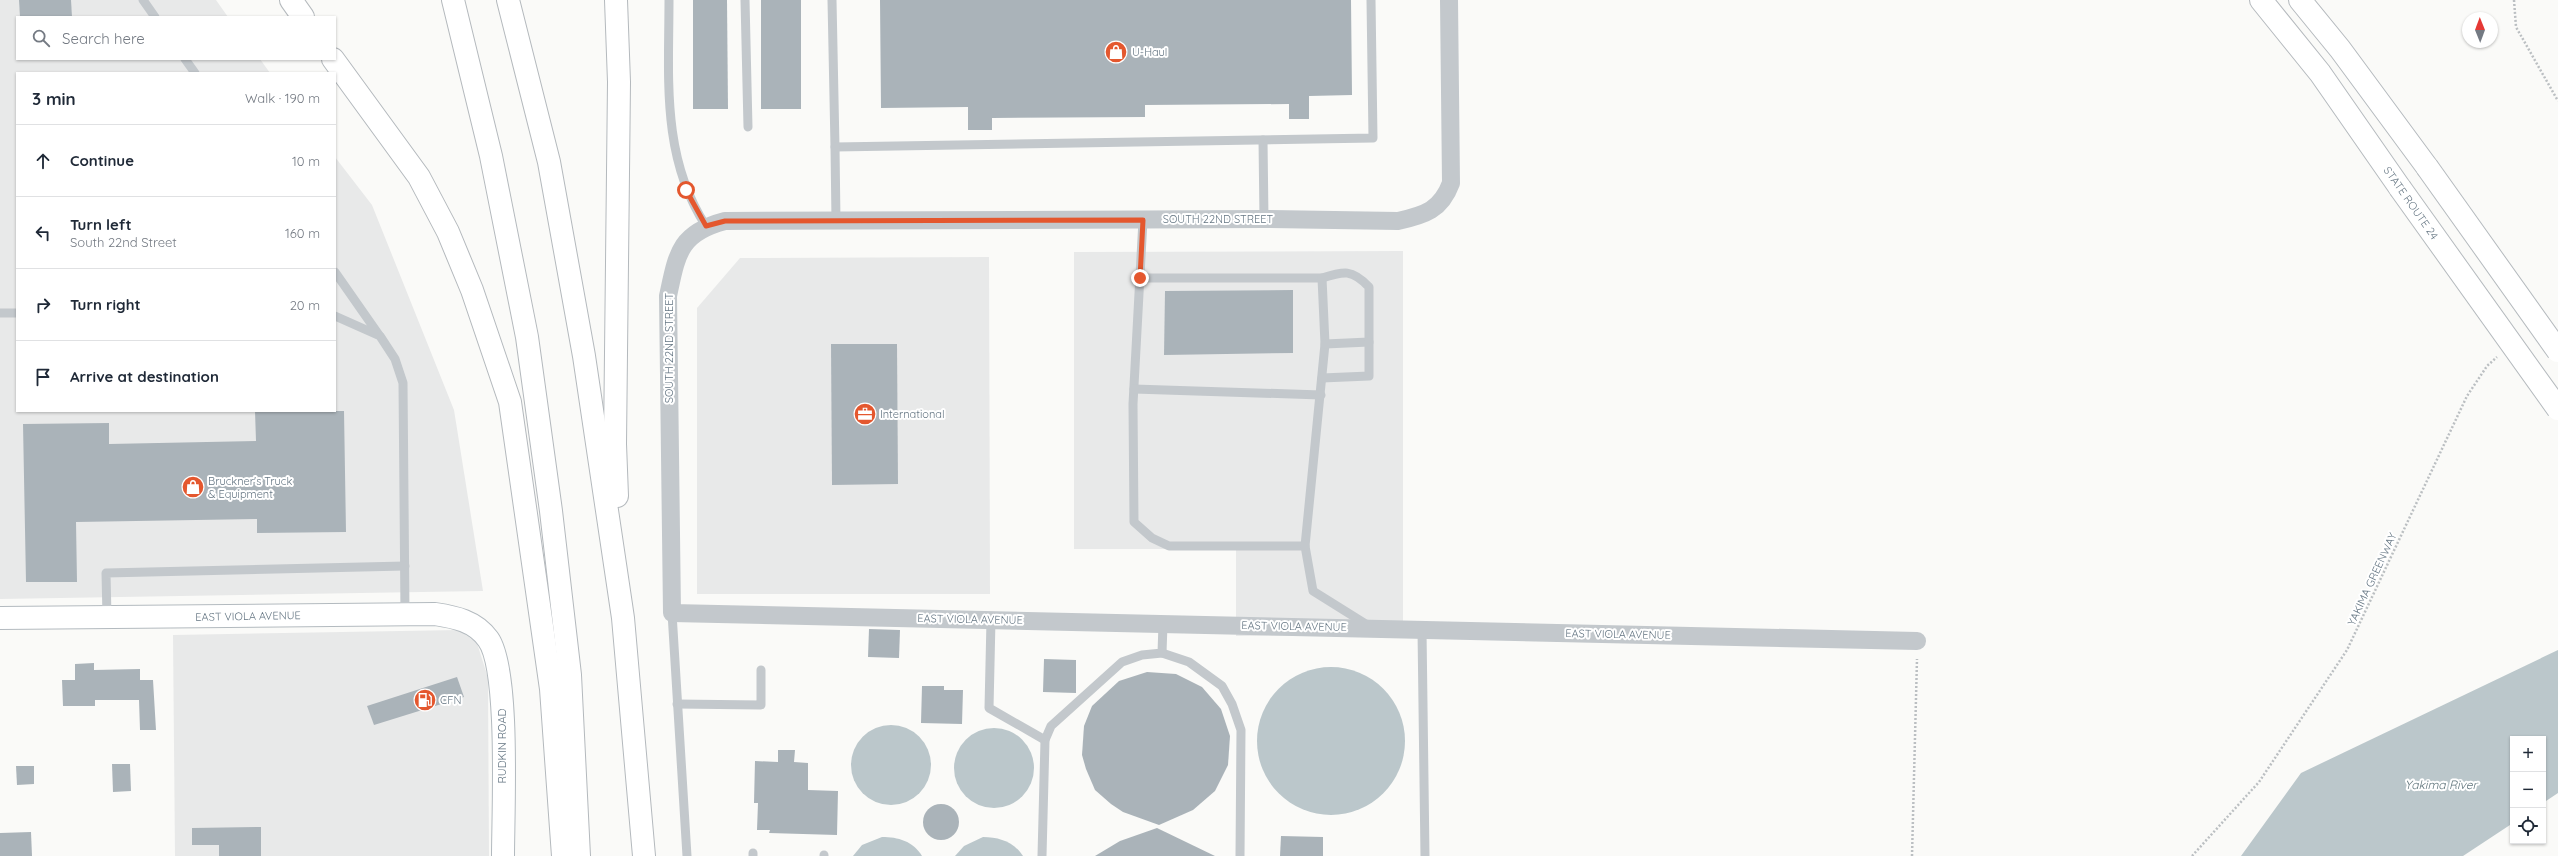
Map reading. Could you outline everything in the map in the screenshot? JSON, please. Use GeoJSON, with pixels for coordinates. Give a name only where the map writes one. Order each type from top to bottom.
{"type":"FeatureCollection","features":[{"type":"Feature","properties":{"kind":"main road"},"geometry":{"type":"LineString","coordinates":[[290,0],[302,16]]}},
{"type":"Feature","properties":{"kind":"main road"},"geometry":{"type":"LineString","coordinates":[[453,0],[491,156],[527,338],[551,511],[570,676],[579,856]]}},
{"type":"Feature","properties":{"kind":"main road"},"geometry":{"type":"LineString","coordinates":[[508,0],[549,162],[584,356],[622,618],[644,856]]}},
{"type":"Feature","properties":{"kind":"main road"},"geometry":{"type":"LineString","coordinates":[[616,0],[619,82],[615,444],[622,618]]}},
{"type":"Feature","properties":{"kind":"main road","name":"STATE ROUTE 24"},"geometry":{"type":"LineString","coordinates":[[2261,0],[2320,73],[2558,409]]}},
{"type":"Feature","properties":{"kind":"main road"},"geometry":{"type":"LineString","coordinates":[[2300,0],[2340,49],[2558,351]]}},
{"type":"Feature","properties":{"kind":"main road"},"geometry":{"type":"LineString","coordinates":[[334,60],[419,177],[448,232],[472,290],[510,402],[551,689],[563,856]]}},
{"type":"Feature","properties":{"kind":"main road","name":"EAST VIOLA AVENUE"},"geometry":{"type":"LineString","coordinates":[[0,618],[405,614],[456,617],[471,624],[488,639]]}},
{"type":"Feature","properties":{"kind":"main road","name":"RUDKIN ROAD"},"geometry":{"type":"LineString","coordinates":[[488,639],[496,656],[502,698],[503,856]]}},
{"type":"Feature","properties":{"kind":"street","name":"SOUTH 22ND STREET"},"geometry":{"type":"LineString","coordinates":[[672,613],[668,296],[675,261],[686,240],[706,226],[725,221],[1264,219],[1398,221],[1415,218],[1440,205],[1451,183],[1449,0]]}},
{"type":"Feature","properties":{"kind":"street","name":"EAST VIOLA AVENUE"},"geometry":{"type":"LineString","coordinates":[[672,613],[1371,627],[1422,630],[1917,641]]}},
{"type":"Feature","properties":{"kind":"lane"},"geometry":{"type":"LineString","coordinates":[[143,0],[154,16]]}},
{"type":"Feature","properties":{"kind":"lane"},"geometry":{"type":"LineString","coordinates":[[669,0],[670,110],[672,143],[686,190],[706,226]]}},
{"type":"Feature","properties":{"kind":"lane"},"geometry":{"type":"LineString","coordinates":[[745,0],[748,127]]}},
{"type":"Feature","properties":{"kind":"lane"},"geometry":{"type":"LineString","coordinates":[[832,0],[836,221]]}},
{"type":"Feature","properties":{"kind":"lane"},"geometry":{"type":"LineString","coordinates":[[835,147],[1373,138],[1371,0]]}},
{"type":"Feature","properties":{"kind":"lane"},"geometry":{"type":"LineString","coordinates":[[186,60],[194,72]]}},
{"type":"Feature","properties":{"kind":"lane"},"geometry":{"type":"LineString","coordinates":[[1263,140],[1264,219]]}},
{"type":"Feature","properties":{"kind":"lane"},"geometry":{"type":"LineString","coordinates":[[1143,220],[1134,389],[1134,522],[1152,538],[1169,546],[1305,546]]}},
{"type":"Feature","properties":{"kind":"lane"},"geometry":{"type":"LineString","coordinates":[[1140,278],[1322,278],[1343,272],[1359,276],[1369,287],[1369,376],[1322,378]]}},
{"type":"Feature","properties":{"kind":"lane"},"geometry":{"type":"LineString","coordinates":[[336,273],[395,359],[403,383],[405,614]]}},
{"type":"Feature","properties":{"kind":"lane"},"geometry":{"type":"LineString","coordinates":[[1322,278],[1325,344],[1305,546],[1313,591],[1371,627]]}},
{"type":"Feature","properties":{"kind":"lane"},"geometry":{"type":"LineString","coordinates":[[0,313],[16,313]]}},
{"type":"Feature","properties":{"kind":"lane"},"geometry":{"type":"LineString","coordinates":[[336,316],[380,336]]}},
{"type":"Feature","properties":{"kind":"lane"},"geometry":{"type":"LineString","coordinates":[[1325,344],[1369,342]]}},
{"type":"Feature","properties":{"kind":"lane"},"geometry":{"type":"LineString","coordinates":[[1134,389],[1321,395]]}},
{"type":"Feature","properties":{"kind":"lane"},"geometry":{"type":"LineString","coordinates":[[107,617],[106,573],[405,566]]}},
{"type":"Feature","properties":{"kind":"lane"},"geometry":{"type":"LineString","coordinates":[[672,613],[687,856]]}},
{"type":"Feature","properties":{"kind":"lane"},"geometry":{"type":"LineString","coordinates":[[992,620],[989,708],[1045,740]]}},
{"type":"Feature","properties":{"kind":"lane"},"geometry":{"type":"LineString","coordinates":[[1162,653],[1163,624]]}},
{"type":"Feature","properties":{"kind":"lane"},"geometry":{"type":"LineString","coordinates":[[1422,630],[1425,856]]}},
{"type":"Feature","properties":{"kind":"lane"},"geometry":{"type":"LineString","coordinates":[[1042,856],[1045,740],[1051,726],[1122,662],[1142,655],[1162,653],[1189,662],[1222,686],[1232,704],[1241,730],[1240,856]]}},
{"type":"Feature","properties":{"kind":"lane"},"geometry":{"type":"LineString","coordinates":[[677,704],[761,704],[761,670]]}},
{"type":"Feature","properties":{"kind":"path"},"geometry":{"type":"LineString","coordinates":[[2514,0],[2516,27],[2558,101]]}},
{"type":"Feature","properties":{"kind":"path","name":"YAKIMA GREENWAY"},"geometry":{"type":"LineString","coordinates":[[2192,856],[2259,782],[2348,650],[2467,396],[2487,366],[2499,356]]}},
{"type":"Feature","properties":{"kind":"path"},"geometry":{"type":"LineString","coordinates":[[1912,856],[1917,641]]}},
{"type":"Feature","properties":{"kind":"shaded area"},"geometry":{"type":"Polygon","coordinates":[[[0,0],[216,0],[227,16],[16,16],[16,60],[261,60],[269,72],[16,72],[16,412],[336,412],[336,158],[372,205],[454,410],[483,591],[0,599],[0,0]]]}},
{"type":"Feature","properties":{"kind":"shaded area"},"geometry":{"type":"Polygon","coordinates":[[[1403,251],[1403,635],[1236,636],[1236,549],[1074,549],[1074,252],[1403,251]]]}},
{"type":"Feature","properties":{"kind":"shaded area"},"geometry":{"type":"Polygon","coordinates":[[[989,257],[990,594],[697,594],[697,308],[740,258],[989,257]]]}},
{"type":"Feature","properties":{"kind":"shaded area"},"geometry":{"type":"Polygon","coordinates":[[[459,630],[477,643],[488,678],[489,856],[175,856],[173,635],[459,630]]]}},
{"type":"Feature","properties":{"kind":"water","name":"Yakima River"},"geometry":{"type":"Polygon","coordinates":[[[2558,650],[2558,793],[2546,801],[2546,736],[2510,736],[2510,825],[2463,856],[2241,856],[2301,773],[2558,650]]]}},
{"type":"Feature","properties":{"kind":"water"},"geometry":{"type":"Polygon","coordinates":[[[1324,667],[1338,667],[1353,670],[1366,675],[1384,688],[1397,706],[1400,713],[1404,726],[1404,756],[1400,769],[1397,776],[1384,794],[1366,807],[1359,810],[1346,814],[1324,815],[1309,812],[1296,807],[1284,799],[1273,788],[1265,776],[1260,763],[1257,748],[1257,734],[1260,719],[1265,706],[1273,694],[1284,683],[1296,675],[1309,670],[1324,667]]]}},
{"type":"Feature","properties":{"kind":"water"},"geometry":{"type":"Polygon","coordinates":[[[883,725],[899,725],[920,736],[931,757],[931,773],[920,794],[899,805],[883,805],[869,799],[862,794],[857,787],[851,773],[851,757],[857,743],[862,736],[869,731],[883,725]]]}},
{"type":"Feature","properties":{"kind":"water"},"geometry":{"type":"Polygon","coordinates":[[[986,728],[1002,728],[1023,739],[1034,760],[1034,776],[1023,797],[1002,808],[986,808],[972,802],[965,797],[960,790],[954,776],[954,760],[960,746],[965,739],[972,734],[986,728]]]}},
{"type":"Feature","properties":{"kind":"water"},"geometry":{"type":"Polygon","coordinates":[[[882,837],[899,839],[910,843],[922,856],[853,856],[862,845],[882,837]]]}},
{"type":"Feature","properties":{"kind":"water"},"geometry":{"type":"Polygon","coordinates":[[[983,837],[1006,841],[1015,847],[1023,856],[955,856],[964,846],[983,837]]]}},
{"type":"Feature","properties":{"kind":"building"},"geometry":{"type":"Polygon","coordinates":[[[19,0],[71,0],[72,16],[20,16],[19,0]]]}},
{"type":"Feature","properties":{"kind":"building"},"geometry":{"type":"Polygon","coordinates":[[[693,0],[727,0],[728,109],[693,109],[693,0]]]}},
{"type":"Feature","properties":{"kind":"building"},"geometry":{"type":"Polygon","coordinates":[[[761,0],[801,0],[801,109],[761,109],[761,0]]]}},
{"type":"Feature","properties":{"kind":"building","name":"U-Haul"},"geometry":{"type":"Polygon","coordinates":[[[880,0],[1351,0],[1352,95],[1309,96],[1309,119],[1289,119],[1289,104],[1145,105],[1145,117],[992,118],[992,130],[968,130],[968,107],[881,108],[880,0]]]}},
{"type":"Feature","properties":{"kind":"building"},"geometry":{"type":"Polygon","coordinates":[[[1293,290],[1293,353],[1164,355],[1165,291],[1293,290]]]}},
{"type":"Feature","properties":{"kind":"building","name":"International"},"geometry":{"type":"Polygon","coordinates":[[[831,344],[897,344],[898,484],[832,485],[831,344]]]}},
{"type":"Feature","properties":{"kind":"building"},"geometry":{"type":"Polygon","coordinates":[[[344,411],[346,532],[257,533],[257,519],[76,522],[77,582],[26,582],[23,424],[109,423],[109,444],[256,441],[255,412],[344,411]]]}},
{"type":"Feature","properties":{"kind":"building"},"geometry":{"type":"Polygon","coordinates":[[[869,629],[900,630],[899,658],[868,657],[869,629]]]}},
{"type":"Feature","properties":{"kind":"building"},"geometry":{"type":"Polygon","coordinates":[[[1044,659],[1076,660],[1076,693],[1043,692],[1044,659]]]}},
{"type":"Feature","properties":{"kind":"building"},"geometry":{"type":"Polygon","coordinates":[[[94,663],[94,670],[140,669],[140,680],[153,680],[156,730],[140,730],[139,700],[95,700],[95,706],[63,706],[62,680],[75,680],[75,664],[94,663]]]}},
{"type":"Feature","properties":{"kind":"building"},"geometry":{"type":"Polygon","coordinates":[[[1147,672],[1176,674],[1202,687],[1221,709],[1230,736],[1228,765],[1215,791],[1193,810],[1159,825],[1123,812],[1095,790],[1082,755],[1084,726],[1092,706],[1119,681],[1147,672]]]}},
{"type":"Feature","properties":{"kind":"building"},"geometry":{"type":"Polygon","coordinates":[[[457,677],[464,697],[374,725],[367,706],[457,677]]]}},
{"type":"Feature","properties":{"kind":"building"},"geometry":{"type":"Polygon","coordinates":[[[922,686],[944,686],[944,690],[963,690],[962,724],[921,723],[922,686]]]}},
{"type":"Feature","properties":{"kind":"building"},"geometry":{"type":"Polygon","coordinates":[[[778,750],[795,750],[794,762],[808,763],[808,790],[838,791],[837,835],[769,833],[770,830],[757,830],[758,803],[754,803],[755,761],[778,762],[778,750]]]}},
{"type":"Feature","properties":{"kind":"building"},"geometry":{"type":"Polygon","coordinates":[[[112,764],[130,764],[131,791],[113,792],[112,764]]]}},
{"type":"Feature","properties":{"kind":"building"},"geometry":{"type":"Polygon","coordinates":[[[16,766],[34,766],[34,784],[17,785],[16,766]]]}},
{"type":"Feature","properties":{"kind":"building"},"geometry":{"type":"Polygon","coordinates":[[[945,804],[954,809],[958,815],[958,829],[954,835],[945,840],[937,840],[928,835],[924,829],[923,818],[928,809],[934,805],[945,804]]]}},
{"type":"Feature","properties":{"kind":"building"},"geometry":{"type":"Polygon","coordinates":[[[261,827],[261,856],[219,856],[219,845],[192,845],[192,828],[261,827]]]}},
{"type":"Feature","properties":{"kind":"building"},"geometry":{"type":"Polygon","coordinates":[[[1157,828],[1215,856],[1095,856],[1120,841],[1157,828]]]}},
{"type":"Feature","properties":{"kind":"building"},"geometry":{"type":"Polygon","coordinates":[[[31,832],[32,856],[0,856],[0,833],[31,832]]]}},
{"type":"Feature","properties":{"kind":"building"},"geometry":{"type":"Polygon","coordinates":[[[1281,836],[1323,837],[1323,856],[1280,856],[1281,836]]]}},
{"type":"Feature","properties":{"kind":"place","name":"U-Haul"},"geometry":{"type":"Point","coordinates":[1116,52]}},
{"type":"Feature","properties":{"kind":"place","name":"International"},"geometry":{"type":"Point","coordinates":[865,414]}},
{"type":"Feature","properties":{"kind":"place","name":"Bruckner's Truck & Equipment"},"geometry":{"type":"Point","coordinates":[193,487]}},
{"type":"Feature","properties":{"kind":"place","name":"CFN"},"geometry":{"type":"Point","coordinates":[425,700]}},
{"type":"Feature","properties":{"kind":"route"},"geometry":{"type":"LineString","coordinates":[[686,190],[706,226],[725,221],[1143,220],[1140,278]]}}]}
